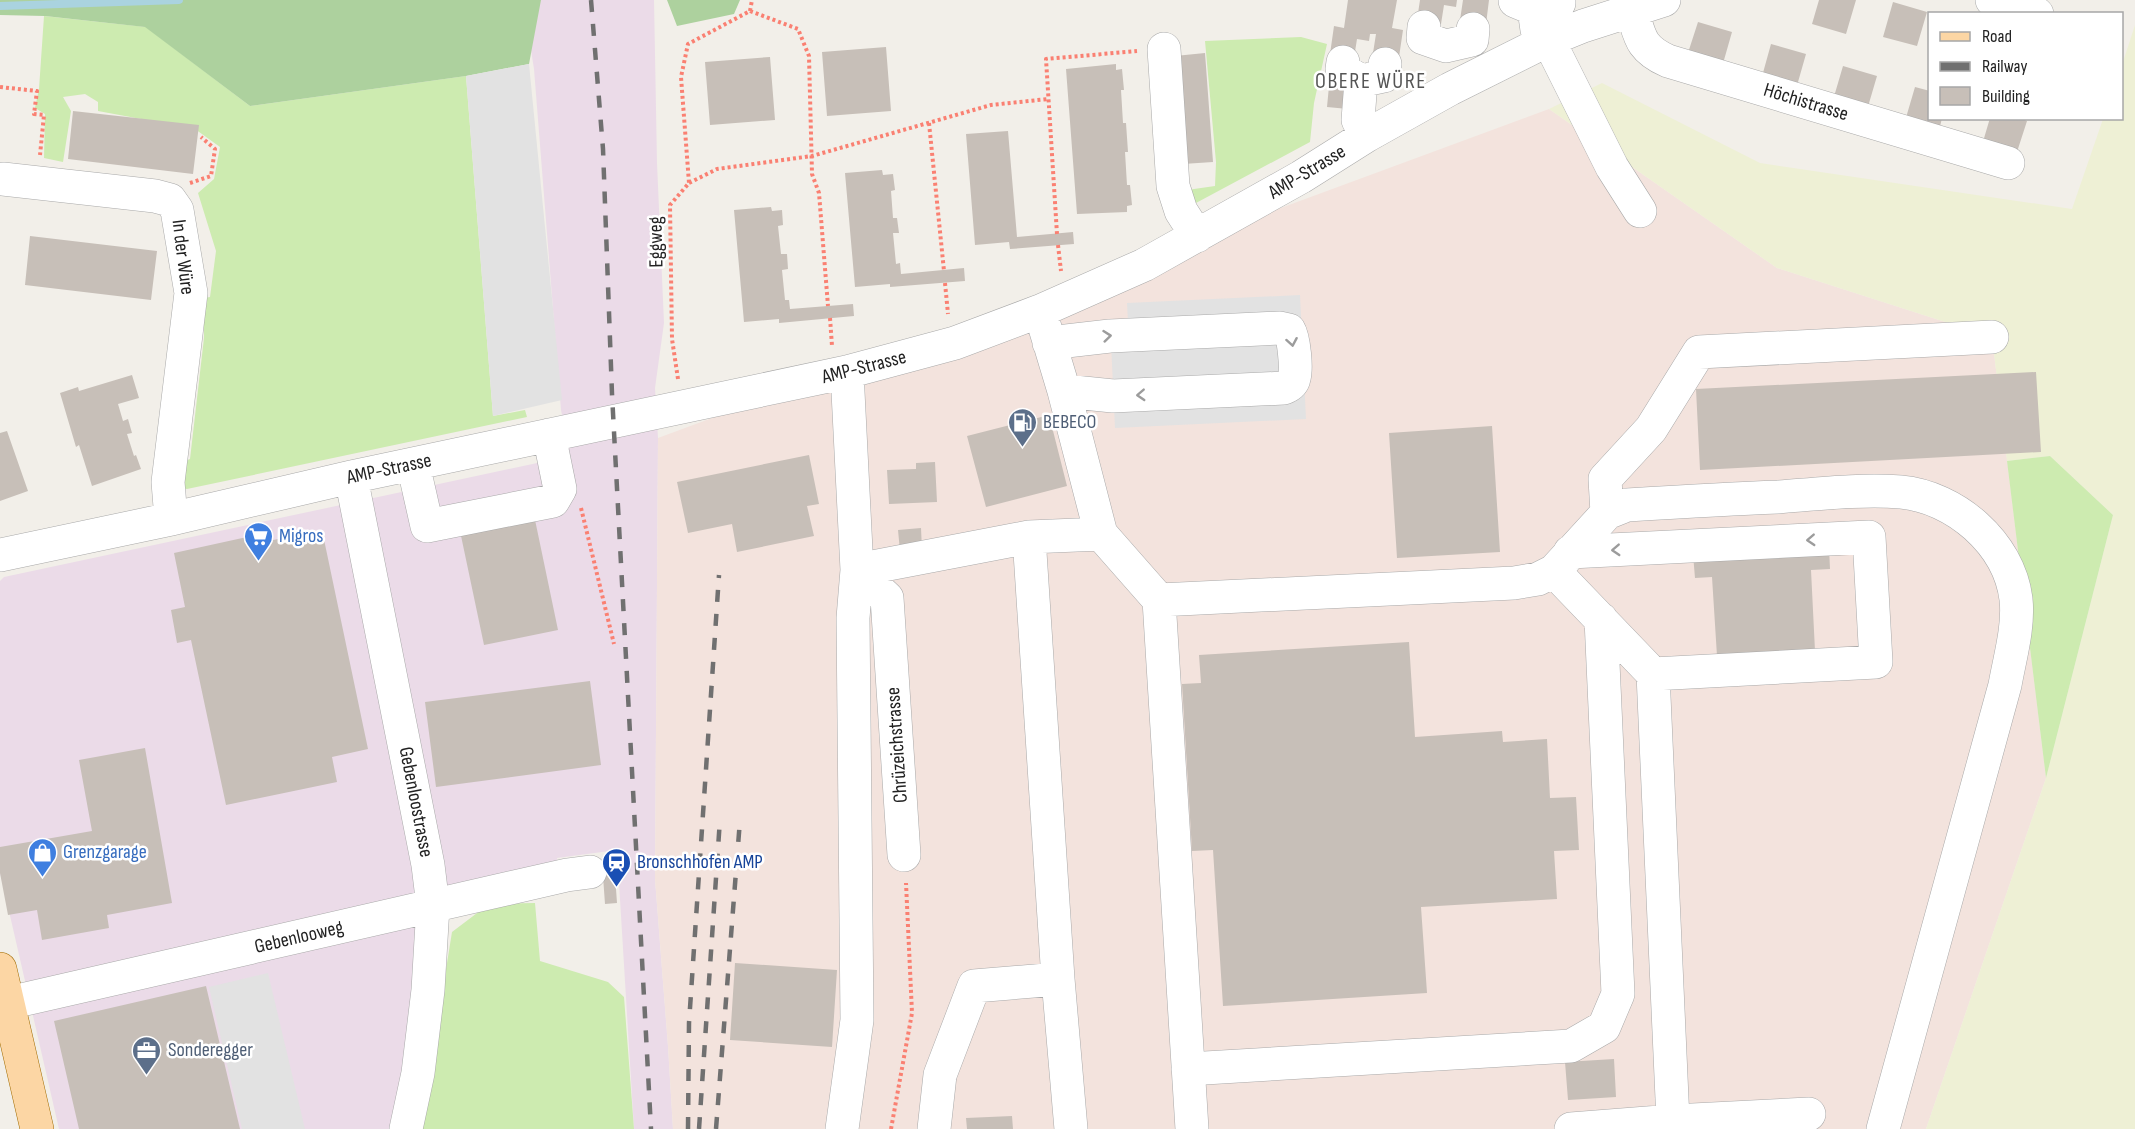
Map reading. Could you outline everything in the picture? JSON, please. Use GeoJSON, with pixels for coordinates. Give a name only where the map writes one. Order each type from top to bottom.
{"type":"FeatureCollection","features":[{"type":"Feature","properties":{"kind":"main road"},"geometry":{"type":"LineString","coordinates":[[0,969],[37,1129]]}},
{"type":"Feature","properties":{"kind":"street","name":"AMP-Strasse"},"geometry":{"type":"LineString","coordinates":[[0,555],[676,408],[840,359],[955,343],[1040,311],[1136,270],[1301,177],[1366,136],[1450,89],[1546,41],[1630,5],[1664,0]]}},
{"type":"Feature","properties":{"kind":"street"},"geometry":{"type":"LineString","coordinates":[[1992,0],[2031,12]]}},
{"type":"Feature","properties":{"kind":"street"},"geometry":{"type":"LineString","coordinates":[[1536,3],[1537,30],[1555,53],[1612,167],[1640,211]]}},
{"type":"Feature","properties":{"kind":"street","name":"Höchistrasse"},"geometry":{"type":"LineString","coordinates":[[1630,5],[1640,37],[1646,47],[1654,55],[1668,61],[2008,163]]}},
{"type":"Feature","properties":{"kind":"street"},"geometry":{"type":"LineString","coordinates":[[1450,89],[1435,37],[1472,40],[1473,29]]}},
{"type":"Feature","properties":{"kind":"street"},"geometry":{"type":"LineString","coordinates":[[1164,49],[1173,186],[1181,211],[1197,236]]}},
{"type":"Feature","properties":{"kind":"street"},"geometry":{"type":"LineString","coordinates":[[1363,69],[1358,120],[1366,136]]}},
{"type":"Feature","properties":{"kind":"street","name":"In der Würe"},"geometry":{"type":"LineString","coordinates":[[3,179],[155,196],[170,200],[177,210],[191,293],[168,482],[171,519]]}},
{"type":"Feature","properties":{"kind":"street"},"geometry":{"type":"LineString","coordinates":[[1040,311],[1064,391],[1101,534],[1159,600],[1192,1129]]}},
{"type":"Feature","properties":{"kind":"street"},"geometry":{"type":"LineString","coordinates":[[1049,344],[1110,336],[1280,327],[1288,330],[1293,338],[1295,377],[1291,384],[1284,388],[1113,396],[1064,391]]}},
{"type":"Feature","properties":{"kind":"street"},"geometry":{"type":"LineString","coordinates":[[1607,513],[1605,479],[1651,429],[1699,352],[1992,338]]}},
{"type":"Feature","properties":{"kind":"street"},"geometry":{"type":"LineString","coordinates":[[840,359],[857,570],[853,618],[857,1020],[842,1129]]}},
{"type":"Feature","properties":{"kind":"street"},"geometry":{"type":"LineString","coordinates":[[413,464],[427,526],[553,501],[560,489],[549,435]]}},
{"type":"Feature","properties":{"kind":"street","name":"Gebenloostrasse"},"geometry":{"type":"LineString","coordinates":[[351,477],[426,855],[433,906],[428,990],[418,1073],[406,1129]]}},
{"type":"Feature","properties":{"kind":"street"},"geometry":{"type":"LineString","coordinates":[[1159,600],[1514,583],[1538,579],[1562,561],[1607,513],[1627,505],[1902,492],[1940,502],[1970,521],[1992,542],[2007,569],[2016,599],[2014,639],[2005,685],[1883,1129]]}},
{"type":"Feature","properties":{"kind":"street"},"geometry":{"type":"LineString","coordinates":[[857,570],[1029,537],[1101,534]]}},
{"type":"Feature","properties":{"kind":"street"},"geometry":{"type":"LineString","coordinates":[[1029,537],[1058,979],[1071,1129]]}},
{"type":"Feature","properties":{"kind":"street"},"geometry":{"type":"LineString","coordinates":[[1562,561],[1869,537],[1876,662],[1653,674]]}},
{"type":"Feature","properties":{"kind":"street"},"geometry":{"type":"LineString","coordinates":[[1562,561],[1601,619],[1653,674],[1673,1121]]}},
{"type":"Feature","properties":{"kind":"street","name":"Chrüzeichstrasse"},"geometry":{"type":"LineString","coordinates":[[857,570],[887,598],[904,855]]}},
{"type":"Feature","properties":{"kind":"street"},"geometry":{"type":"LineString","coordinates":[[1188,1069],[1571,1046],[1604,1027],[1618,994],[1601,619]]}},
{"type":"Feature","properties":{"kind":"street","name":"Gebenlooweg"},"geometry":{"type":"LineString","coordinates":[[8,1003],[567,875],[590,872]]}},
{"type":"Feature","properties":{"kind":"street"},"geometry":{"type":"LineString","coordinates":[[934,1129],[940,1075],[974,986],[1058,979]]}},
{"type":"Feature","properties":{"kind":"street"},"geometry":{"type":"LineString","coordinates":[[1592,1129],[1673,1121],[1809,1114]]}},
{"type":"Feature","properties":{"kind":"path"},"geometry":{"type":"LineString","coordinates":[[750,11],[752,0]]}},
{"type":"Feature","properties":{"kind":"path"},"geometry":{"type":"LineString","coordinates":[[828,306],[819,193],[812,174],[812,156],[809,56],[798,29],[750,11],[688,44],[681,76],[689,183],[717,169],[812,156],[991,105],[1048,99]]}},
{"type":"Feature","properties":{"kind":"path"},"geometry":{"type":"LineString","coordinates":[[1057,234],[1047,59],[1164,49]]}},
{"type":"Feature","properties":{"kind":"path"},"geometry":{"type":"LineString","coordinates":[[0,87],[37,91],[34,114],[44,115],[39,161]]}},
{"type":"Feature","properties":{"kind":"path"},"geometry":{"type":"LineString","coordinates":[[929,123],[944,271]]}},
{"type":"Feature","properties":{"kind":"path"},"geometry":{"type":"LineString","coordinates":[[170,200],[182,187],[211,177],[215,149],[201,136]]}},
{"type":"Feature","properties":{"kind":"path","name":"Eggweg"},"geometry":{"type":"LineString","coordinates":[[676,408],[678,378],[672,339],[670,205],[689,183]]}},
{"type":"Feature","properties":{"kind":"path"},"geometry":{"type":"LineString","coordinates":[[1058,245],[1062,272]]}},
{"type":"Feature","properties":{"kind":"path"},"geometry":{"type":"LineString","coordinates":[[945,283],[948,314]]}},
{"type":"Feature","properties":{"kind":"path"},"geometry":{"type":"LineString","coordinates":[[830,318],[840,359]]}},
{"type":"Feature","properties":{"kind":"path"},"geometry":{"type":"LineString","coordinates":[[581,506],[614,644]]}},
{"type":"Feature","properties":{"kind":"path"},"geometry":{"type":"LineString","coordinates":[[891,1129],[912,1013],[904,855]]}},
{"type":"Feature","properties":{"kind":"shaded area"},"geometry":{"type":"Polygon","coordinates":[[[523,0],[654,0],[657,163],[664,323],[655,388],[658,438],[655,879],[673,1129],[634,1129],[617,850],[557,858],[559,870],[445,917],[397,1129],[59,1129],[0,872],[0,581],[4,577],[570,456],[561,410],[534,69],[523,0]]]}},
{"type":"Feature","properties":{"kind":"shaded area"},"geometry":{"type":"Polygon","coordinates":[[[529,64],[562,400],[493,416],[466,76],[529,64]]]}},
{"type":"Feature","properties":{"kind":"shaded area"},"geometry":{"type":"Polygon","coordinates":[[[1549,109],[1777,268],[1992,337],[2046,778],[1926,1129],[673,1129],[655,879],[658,438],[1549,109]]]}},
{"type":"Feature","properties":{"kind":"shaded area"},"geometry":{"type":"Polygon","coordinates":[[[1300,295],[1306,419],[1115,428],[1110,322],[1128,322],[1127,303],[1300,295]]]}},
{"type":"Feature","properties":{"kind":"shaded area"},"geometry":{"type":"Polygon","coordinates":[[[268,973],[305,1129],[242,1129],[209,987],[268,973]]]}},
{"type":"Feature","properties":{"kind":"green space"},"geometry":{"type":"Polygon","coordinates":[[[0,0],[541,0],[529,64],[466,76],[250,106],[145,27],[45,16],[0,15],[0,0]]]}},
{"type":"Feature","properties":{"kind":"green space"},"geometry":{"type":"Polygon","coordinates":[[[667,0],[740,0],[734,14],[677,26],[667,0]]]}},
{"type":"Feature","properties":{"kind":"green space"},"geometry":{"type":"Polygon","coordinates":[[[44,16],[146,27],[250,106],[466,76],[493,416],[525,410],[527,417],[187,489],[182,488],[180,463],[190,459],[204,338],[204,298],[210,297],[216,251],[198,193],[214,179],[220,147],[195,129],[98,111],[98,102],[85,94],[63,97],[71,111],[63,162],[44,158],[45,114],[35,108],[39,89],[44,16]]]}},
{"type":"Feature","properties":{"kind":"green space"},"geometry":{"type":"Polygon","coordinates":[[[2135,25],[2135,1129],[1926,1129],[2046,778],[2113,515],[2050,456],[2007,461],[1992,337],[1777,268],[1549,109],[1602,83],[1760,163],[2072,209],[2103,120],[2123,120],[2123,62],[2135,25]]]}},
{"type":"Feature","properties":{"kind":"green space"},"geometry":{"type":"Polygon","coordinates":[[[1301,37],[1327,44],[1314,103],[1310,142],[1196,203],[1187,190],[1215,186],[1216,162],[1205,41],[1301,37]]]}},
{"type":"Feature","properties":{"kind":"green space"},"geometry":{"type":"Polygon","coordinates":[[[2050,456],[2113,515],[2046,778],[2007,461],[2050,456]]]}},
{"type":"Feature","properties":{"kind":"green space"},"geometry":{"type":"Polygon","coordinates":[[[535,903],[540,961],[608,982],[624,997],[634,1129],[417,1129],[433,1050],[452,932],[489,904],[535,903]]]}},
{"type":"Feature","properties":{"kind":"building"},"geometry":{"type":"Polygon","coordinates":[[[1348,0],[1397,0],[1392,28],[1403,30],[1399,57],[1373,53],[1376,34],[1370,34],[1369,41],[1357,39],[1354,58],[1330,54],[1334,26],[1344,28],[1348,0]]]}},
{"type":"Feature","properties":{"kind":"building"},"geometry":{"type":"Polygon","coordinates":[[[1420,0],[1457,0],[1456,7],[1444,5],[1441,24],[1417,20],[1420,0]]]}},
{"type":"Feature","properties":{"kind":"building"},"geometry":{"type":"Polygon","coordinates":[[[1463,0],[1489,0],[1486,24],[1460,20],[1463,0]]]}},
{"type":"Feature","properties":{"kind":"building"},"geometry":{"type":"Polygon","coordinates":[[[1819,0],[1856,0],[1846,34],[1812,24],[1819,0]]]}},
{"type":"Feature","properties":{"kind":"building"},"geometry":{"type":"Polygon","coordinates":[[[1893,2],[1927,12],[1917,46],[1883,37],[1893,2]]]}},
{"type":"Feature","properties":{"kind":"building"},"geometry":{"type":"Polygon","coordinates":[[[1698,22],[1732,32],[1722,67],[1687,56],[1698,22]]]}},
{"type":"Feature","properties":{"kind":"building"},"geometry":{"type":"Polygon","coordinates":[[[1771,44],[1806,54],[1796,89],[1761,80],[1771,44]]]}},
{"type":"Feature","properties":{"kind":"building"},"geometry":{"type":"Polygon","coordinates":[[[886,47],[891,111],[827,116],[822,52],[886,47]]]}},
{"type":"Feature","properties":{"kind":"building"},"geometry":{"type":"Polygon","coordinates":[[[1205,53],[1213,162],[1183,164],[1175,56],[1205,53]]]}},
{"type":"Feature","properties":{"kind":"building"},"geometry":{"type":"Polygon","coordinates":[[[770,57],[775,120],[710,125],[705,62],[770,57]]]}},
{"type":"Feature","properties":{"kind":"building"},"geometry":{"type":"Polygon","coordinates":[[[1116,64],[1116,70],[1122,69],[1123,123],[1126,123],[1128,152],[1125,152],[1127,185],[1130,185],[1132,205],[1127,206],[1127,212],[1077,214],[1066,69],[1116,64]]]}},
{"type":"Feature","properties":{"kind":"building"},"geometry":{"type":"Polygon","coordinates":[[[1843,66],[1877,76],[1867,110],[1833,100],[1843,66]]]}},
{"type":"Feature","properties":{"kind":"building"},"geometry":{"type":"Polygon","coordinates":[[[1329,86],[1350,88],[1348,109],[1327,107],[1329,86]]]}},
{"type":"Feature","properties":{"kind":"building"},"geometry":{"type":"Polygon","coordinates":[[[1915,87],[1928,90],[1928,120],[1942,120],[1939,131],[1905,121],[1915,87]]]}},
{"type":"Feature","properties":{"kind":"building"},"geometry":{"type":"Polygon","coordinates":[[[73,111],[199,125],[193,174],[68,159],[73,111]]]}},
{"type":"Feature","properties":{"kind":"building"},"geometry":{"type":"Polygon","coordinates":[[[1989,120],[2027,121],[2016,155],[1982,145],[1989,120]]]}},
{"type":"Feature","properties":{"kind":"building"},"geometry":{"type":"Polygon","coordinates":[[[1008,131],[1017,237],[1073,232],[1074,244],[1010,249],[1009,242],[975,245],[966,134],[1008,131]]]}},
{"type":"Feature","properties":{"kind":"building"},"geometry":{"type":"Polygon","coordinates":[[[882,170],[883,175],[893,174],[895,190],[891,191],[893,218],[897,218],[899,233],[893,233],[896,264],[900,263],[901,274],[964,268],[965,281],[890,287],[890,284],[855,287],[845,173],[882,170]]]}},
{"type":"Feature","properties":{"kind":"building"},"geometry":{"type":"Polygon","coordinates":[[[771,207],[772,211],[782,210],[783,225],[778,226],[781,254],[787,254],[788,269],[782,270],[785,300],[789,300],[790,309],[853,304],[854,316],[779,323],[779,319],[744,322],[734,210],[771,207]]]}},
{"type":"Feature","properties":{"kind":"building"},"geometry":{"type":"Polygon","coordinates":[[[30,236],[157,251],[151,300],[25,285],[30,236]]]}},
{"type":"Feature","properties":{"kind":"building"},"geometry":{"type":"Polygon","coordinates":[[[2036,372],[2041,452],[1700,470],[1696,389],[2036,372]]]}},
{"type":"Feature","properties":{"kind":"building"},"geometry":{"type":"Polygon","coordinates":[[[132,375],[139,398],[118,404],[123,421],[128,419],[132,433],[127,434],[141,469],[92,486],[79,445],[76,447],[60,393],[78,387],[79,391],[132,375]]]}},
{"type":"Feature","properties":{"kind":"building"},"geometry":{"type":"Polygon","coordinates":[[[1049,415],[1067,486],[986,507],[967,436],[1049,415]]]}},
{"type":"Feature","properties":{"kind":"building"},"geometry":{"type":"Polygon","coordinates":[[[1492,426],[1500,552],[1397,558],[1389,433],[1492,426]]]}},
{"type":"Feature","properties":{"kind":"building"},"geometry":{"type":"Polygon","coordinates":[[[7,431],[28,491],[0,501],[0,433],[7,431]]]}},
{"type":"Feature","properties":{"kind":"building"},"geometry":{"type":"Polygon","coordinates":[[[809,455],[819,504],[807,506],[814,536],[737,552],[732,524],[688,533],[677,482],[809,455]]]}},
{"type":"Feature","properties":{"kind":"building"},"geometry":{"type":"Polygon","coordinates":[[[935,462],[937,502],[889,504],[887,470],[916,469],[916,463],[935,462]]]}},
{"type":"Feature","properties":{"kind":"building"},"geometry":{"type":"Polygon","coordinates":[[[534,515],[558,630],[484,645],[460,531],[534,515]]]}},
{"type":"Feature","properties":{"kind":"building"},"geometry":{"type":"Polygon","coordinates":[[[921,528],[922,550],[900,551],[898,530],[921,528]]]}},
{"type":"Feature","properties":{"kind":"building"},"geometry":{"type":"Polygon","coordinates":[[[322,530],[368,749],[332,757],[337,782],[226,805],[191,640],[177,643],[171,610],[185,607],[174,553],[247,537],[249,545],[322,530]]]}},
{"type":"Feature","properties":{"kind":"building"},"geometry":{"type":"Polygon","coordinates":[[[1829,547],[1830,569],[1811,570],[1815,651],[1717,656],[1712,577],[1695,578],[1693,554],[1829,547]]]}},
{"type":"Feature","properties":{"kind":"building"},"geometry":{"type":"Polygon","coordinates":[[[1409,642],[1415,737],[1502,731],[1503,742],[1547,739],[1550,798],[1576,797],[1579,850],[1554,851],[1557,899],[1421,907],[1427,993],[1223,1006],[1213,850],[1192,851],[1182,684],[1201,683],[1199,655],[1409,642]]]}},
{"type":"Feature","properties":{"kind":"building"},"geometry":{"type":"Polygon","coordinates":[[[590,681],[601,765],[436,787],[425,702],[590,681]]]}},
{"type":"Feature","properties":{"kind":"building"},"geometry":{"type":"Polygon","coordinates":[[[145,748],[172,903],[107,915],[109,928],[42,940],[37,910],[8,915],[0,873],[0,847],[92,831],[79,760],[145,748]]]}},
{"type":"Feature","properties":{"kind":"building"},"geometry":{"type":"Polygon","coordinates":[[[615,875],[617,903],[605,904],[603,876],[615,875]]]}},
{"type":"Feature","properties":{"kind":"building"},"geometry":{"type":"Polygon","coordinates":[[[735,963],[837,970],[832,1047],[730,1040],[735,963]]]}},
{"type":"Feature","properties":{"kind":"building","name":"Sonderegger"},"geometry":{"type":"Polygon","coordinates":[[[206,986],[240,1129],[79,1129],[54,1021],[206,986]]]}},
{"type":"Feature","properties":{"kind":"building"},"geometry":{"type":"Polygon","coordinates":[[[1614,1059],[1616,1097],[1568,1100],[1565,1062],[1614,1059]]]}},
{"type":"Feature","properties":{"kind":"building"},"geometry":{"type":"Polygon","coordinates":[[[1012,1116],[1013,1129],[967,1129],[966,1118],[1012,1116]]]}},
{"type":"Feature","properties":{"kind":"waterway"},"geometry":{"type":"LineString","coordinates":[[0,6],[179,0]]}},
{"type":"Feature","properties":{"kind":"railway"},"geometry":{"type":"LineString","coordinates":[[591,0],[603,149],[612,394],[651,1129]]}},
{"type":"Feature","properties":{"kind":"railway"},"geometry":{"type":"LineString","coordinates":[[688,1129],[689,1023],[719,575]]}},
{"type":"Feature","properties":{"kind":"railway"},"geometry":{"type":"LineString","coordinates":[[699,1129],[720,819]]}},
{"type":"Feature","properties":{"kind":"railway"},"geometry":{"type":"LineString","coordinates":[[716,1129],[740,820]]}},
{"type":"Feature","properties":{"kind":"place","name":"BEBECO"},"geometry":{"type":"Point","coordinates":[1022,448]}},
{"type":"Feature","properties":{"kind":"place","name":"Migros"},"geometry":{"type":"Point","coordinates":[258,562]}},
{"type":"Feature","properties":{"kind":"place","name":"Grenzgarage"},"geometry":{"type":"Point","coordinates":[42,878]}},
{"type":"Feature","properties":{"kind":"place","name":"Bronschhofen AMP"},"geometry":{"type":"Point","coordinates":[616,888]}},
{"type":"Feature","properties":{"kind":"place","name":"Sonderegger"},"geometry":{"type":"Point","coordinates":[147,1076]}},
{"type":"Feature","properties":{"kind":"district","name":"OBERE WÜRE"},"geometry":{"type":"Point","coordinates":[1371,81]}}]}
